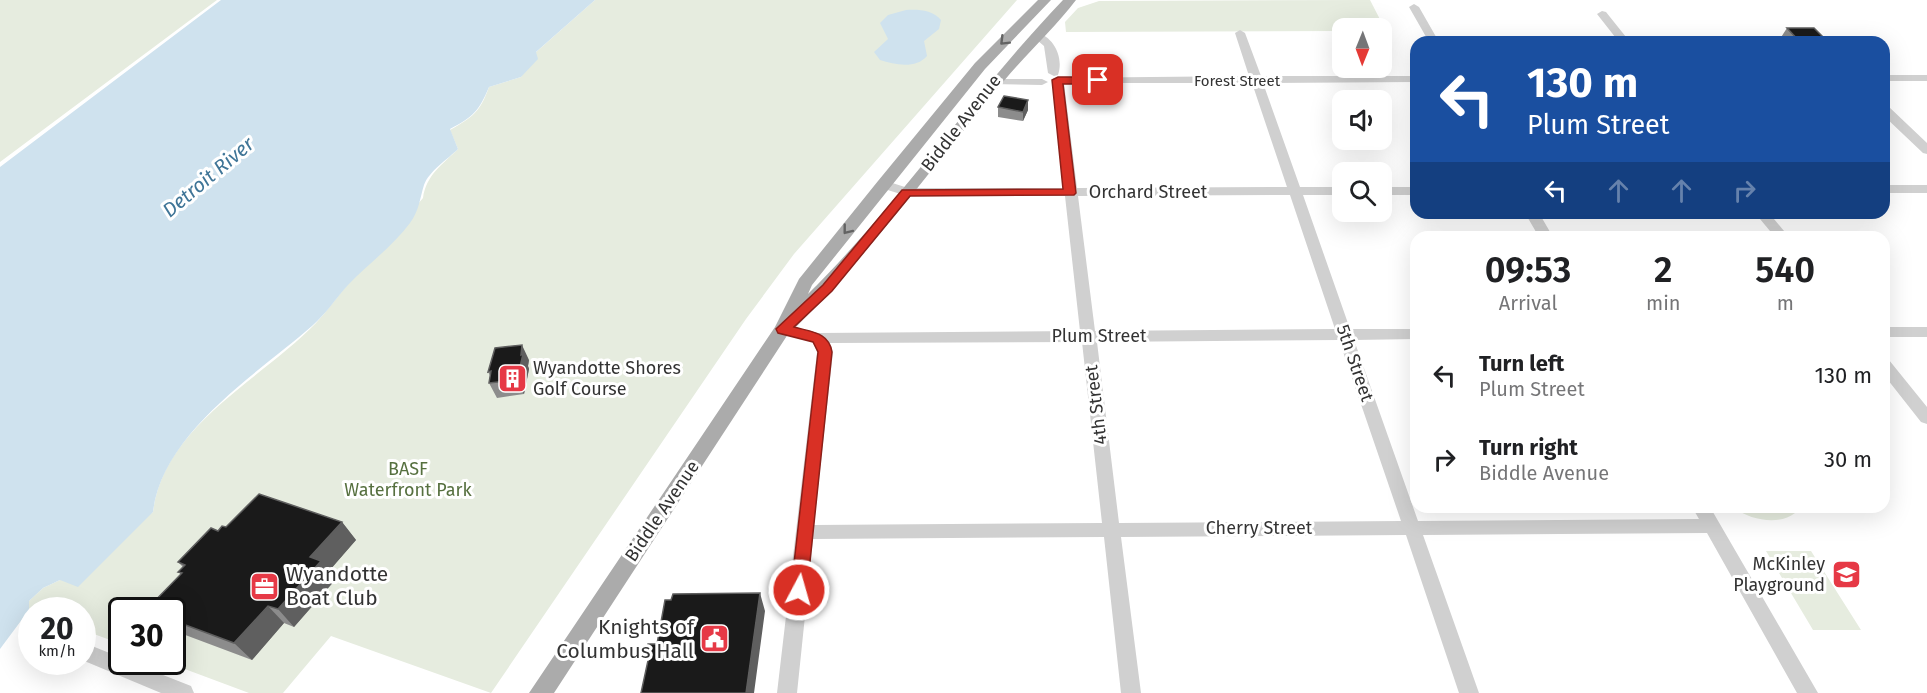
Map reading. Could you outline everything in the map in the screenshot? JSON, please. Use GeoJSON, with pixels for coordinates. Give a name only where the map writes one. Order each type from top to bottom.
{"type":"FeatureCollection","features":[{"type":"Feature","properties":{"kind":"main road","name":"Biddle Avenue"},"geometry":{"type":"LineString","coordinates":[[541,693],[783,329],[806,283],[883,184],[980,66],[1045,0]]}},
{"type":"Feature","properties":{"kind":"main road","name":"Biddle Avenue"},"geometry":{"type":"LineString","coordinates":[[783,329],[828,288],[994,82],[1070,0]]}},
{"type":"Feature","properties":{"kind":"street"},"geometry":{"type":"LineString","coordinates":[[1414,8],[1430,36]]}},
{"type":"Feature","properties":{"kind":"street"},"geometry":{"type":"LineString","coordinates":[[1602,14],[1620,36]]}},
{"type":"Feature","properties":{"kind":"street","name":"5th Street"},"geometry":{"type":"LineString","coordinates":[[1240,33],[1469,693]]}},
{"type":"Feature","properties":{"kind":"street","name":"4th Street"},"geometry":{"type":"LineString","coordinates":[[1036,35],[1048,40],[1051,46],[1051,78],[1070,193],[1131,693]]}},
{"type":"Feature","properties":{"kind":"street","name":"Forest Street"},"geometry":{"type":"LineString","coordinates":[[994,82],[1051,78],[1256,81],[1410,79]]}},
{"type":"Feature","properties":{"kind":"street"},"geometry":{"type":"LineString","coordinates":[[1890,78],[1927,78]]}},
{"type":"Feature","properties":{"kind":"street"},"geometry":{"type":"LineString","coordinates":[[1890,115],[1927,150]]}},
{"type":"Feature","properties":{"kind":"street","name":"Orchard Street"},"geometry":{"type":"LineString","coordinates":[[883,184],[907,192],[1332,191]]}},
{"type":"Feature","properties":{"kind":"street"},"geometry":{"type":"LineString","coordinates":[[1890,189],[1927,189]]}},
{"type":"Feature","properties":{"kind":"street"},"geometry":{"type":"LineString","coordinates":[[1392,191],[1410,191]]}},
{"type":"Feature","properties":{"kind":"street"},"geometry":{"type":"LineString","coordinates":[[1767,219],[1777,231]]}},
{"type":"Feature","properties":{"kind":"street","name":"Plum Street"},"geometry":{"type":"LineString","coordinates":[[783,329],[818,338],[1410,334]]}},
{"type":"Feature","properties":{"kind":"street"},"geometry":{"type":"LineString","coordinates":[[1890,332],[1927,332]]}},
{"type":"Feature","properties":{"kind":"street"},"geometry":{"type":"LineString","coordinates":[[788,693],[825,352],[818,338]]}},
{"type":"Feature","properties":{"kind":"street"},"geometry":{"type":"LineString","coordinates":[[1890,372],[1927,418]]}},
{"type":"Feature","properties":{"kind":"street"},"geometry":{"type":"LineString","coordinates":[[1704,513],[1808,693]]}},
{"type":"Feature","properties":{"kind":"street","name":"Cherry Street"},"geometry":{"type":"LineString","coordinates":[[805,532],[1712,526]]}},
{"type":"Feature","properties":{"kind":"street"},"geometry":{"type":"LineString","coordinates":[[96,657],[184,693]]}},
{"type":"Feature","properties":{"kind":"green space"},"geometry":{"type":"Polygon","coordinates":[[[0,0],[217,0],[0,162],[0,0]]]}},
{"type":"Feature","properties":{"kind":"green space","name":"BASF Waterfront Park"},"geometry":{"type":"Polygon","coordinates":[[[595,0],[1017,0],[794,254],[746,319],[491,693],[331,636],[283,693],[249,693],[186,669],[186,597],[108,597],[108,639],[96,635],[96,597],[33,597],[153,512],[161,482],[175,454],[194,429],[316,323],[423,198],[431,176],[458,149],[450,130],[475,113],[489,87],[521,77],[535,53],[595,0]]]}},
{"type":"Feature","properties":{"kind":"green space"},"geometry":{"type":"Polygon","coordinates":[[[1370,0],[1379,18],[1332,18],[1332,31],[1066,32],[1065,22],[1078,8],[1099,1],[1370,0]]]}},
{"type":"Feature","properties":{"kind":"green space"},"geometry":{"type":"Polygon","coordinates":[[[1742,513],[1795,513],[1773,520],[1742,513]]]}},
{"type":"Feature","properties":{"kind":"green space"},"geometry":{"type":"Polygon","coordinates":[[[1766,551],[1811,551],[1861,630],[1813,630],[1766,551]]]}},
{"type":"Feature","properties":{"kind":"water","name":"Detroit River"},"geometry":{"type":"Polygon","coordinates":[[[221,0],[595,0],[536,52],[538,59],[521,77],[489,87],[474,112],[450,129],[458,149],[426,180],[410,223],[348,285],[317,321],[215,407],[193,431],[174,456],[160,483],[153,512],[78,587],[60,580],[43,588],[33,597],[18,597],[18,625],[0,649],[0,167],[221,0]]]}},
{"type":"Feature","properties":{"kind":"water"},"geometry":{"type":"Polygon","coordinates":[[[906,10],[930,12],[941,20],[939,29],[924,41],[927,56],[911,64],[880,60],[874,52],[888,39],[880,23],[888,15],[906,10]]]}},
{"type":"Feature","properties":{"kind":"building"},"geometry":{"type":"Polygon","coordinates":[[[1787,28],[1814,28],[1822,36],[1794,36],[1787,28]]]}},
{"type":"Feature","properties":{"kind":"building"},"geometry":{"type":"Polygon","coordinates":[[[1004,96],[1028,100],[1023,112],[998,107],[1004,96]]]}},
{"type":"Feature","properties":{"kind":"building"},"geometry":{"type":"Polygon","coordinates":[[[522,345],[521,355],[523,354],[517,380],[489,383],[491,371],[488,372],[495,348],[522,345]]]}},
{"type":"Feature","properties":{"kind":"building","name":"Wyandotte Boat Club"},"geometry":{"type":"Polygon","coordinates":[[[259,494],[342,522],[310,557],[321,561],[278,609],[268,606],[234,643],[186,625],[186,597],[159,597],[182,573],[178,572],[185,565],[178,562],[211,528],[218,531],[222,526],[226,527],[259,494]]]}},
{"type":"Feature","properties":{"kind":"building","name":"Knights of Columbus Hall"},"geometry":{"type":"Polygon","coordinates":[[[760,593],[746,693],[641,693],[649,656],[645,656],[648,644],[657,644],[665,600],[671,600],[673,594],[760,593]]]}},
{"type":"Feature","properties":{"kind":"place","name":"Wyandotte Shores Golf Course"},"geometry":{"type":"Point","coordinates":[512,378]}},
{"type":"Feature","properties":{"kind":"place","name":"McKinley Playground"},"geometry":{"type":"Point","coordinates":[1846,574]}},
{"type":"Feature","properties":{"kind":"place","name":"Wyandotte Boat Club"},"geometry":{"type":"Point","coordinates":[265,586]}},
{"type":"Feature","properties":{"kind":"place","name":"Knights of Columbus Hall"},"geometry":{"type":"Point","coordinates":[715,639]}},
{"type":"Feature","properties":{"kind":"route"},"geometry":{"type":"LineString","coordinates":[[799,590],[825,352],[818,338],[783,329],[828,288],[907,192],[1070,193],[1058,80],[1098,80]]}}]}
